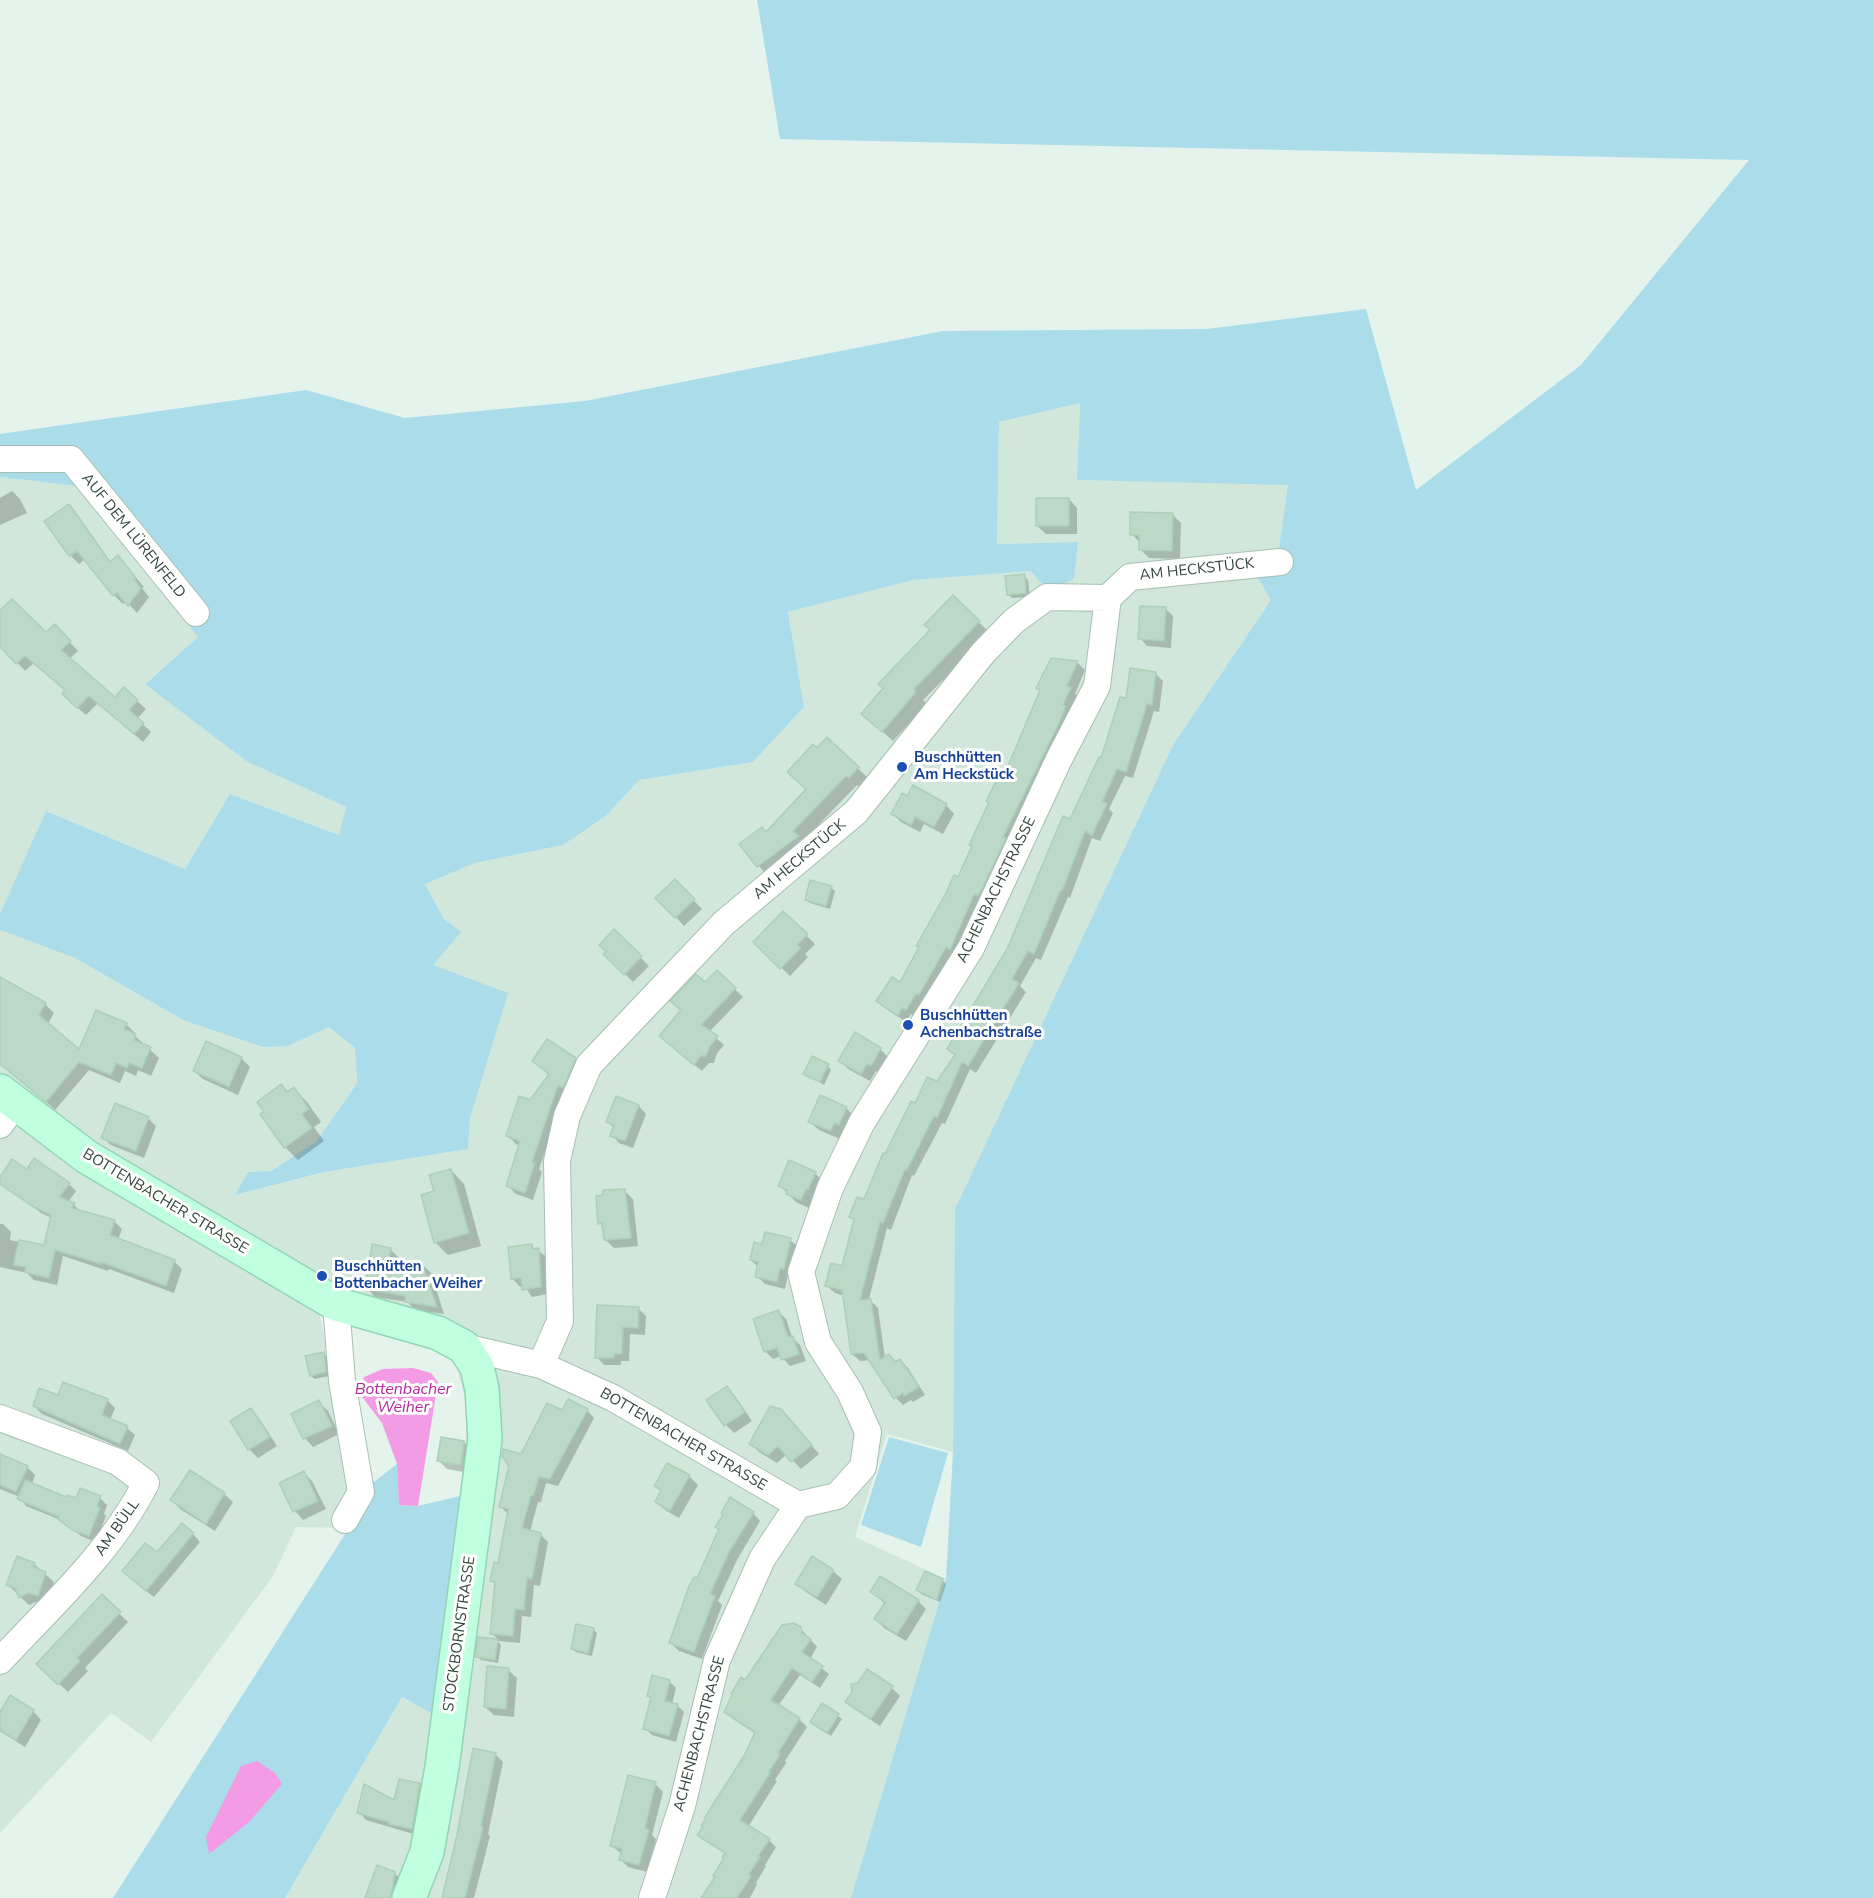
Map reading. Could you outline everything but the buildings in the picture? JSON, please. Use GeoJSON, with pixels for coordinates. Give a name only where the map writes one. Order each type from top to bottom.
{"type":"FeatureCollection","features":[{"type":"Feature","properties":{"kind":"street","name":"AUF DEM LÜRENFELD"},"geometry":{"type":"LineString","coordinates":[[0,459],[71,459],[196,614]]}},
{"type":"Feature","properties":{"kind":"street","name":"AM HECKSTÜCK"},"geometry":{"type":"LineString","coordinates":[[541,1365],[560,1321],[557,1161],[567,1116],[589,1065],[724,923],[856,812],[984,653],[1014,621],[1047,597],[1108,598],[1130,577],[1280,562]]}},
{"type":"Feature","properties":{"kind":"street","name":"ACHENBACHSTRASSE"},"geometry":{"type":"LineString","coordinates":[[652,1898],[682,1806],[717,1660],[762,1559],[798,1505],[837,1496],[863,1467],[868,1432],[850,1392],[818,1342],[801,1272],[830,1188],[862,1122],[971,948],[1059,759],[1097,686],[1108,598]]}},
{"type":"Feature","properties":{"kind":"street","name":"BOTTENBACHER STRASSE"},"geometry":{"type":"LineString","coordinates":[[5,1107],[336,1304],[438,1333],[471,1357],[541,1365],[613,1398],[798,1505]]}},
{"type":"Feature","properties":{"kind":"street"},"geometry":{"type":"LineString","coordinates":[[336,1304],[342,1381],[361,1492],[345,1520]]}},
{"type":"Feature","properties":{"kind":"street","name":"STOCKBORNSTRASSE"},"geometry":{"type":"LineString","coordinates":[[409,1898],[427,1852],[442,1767],[486,1439],[482,1389],[471,1357]]}},
{"type":"Feature","properties":{"kind":"street","name":"AM BÜLL"},"geometry":{"type":"LineString","coordinates":[[0,1418],[118,1462],[146,1483],[135,1506],[97,1559],[0,1661]]}},
{"type":"Feature","properties":{"kind":"shaded area"},"geometry":{"type":"Polygon","coordinates":[[[757,0],[1873,0],[1873,1898],[851,1898],[946,1579],[953,1452],[955,1209],[1173,745],[1271,600],[1258,578],[1278,555],[1288,485],[1077,480],[1080,403],[999,422],[997,544],[1078,542],[1074,579],[1048,591],[1031,571],[913,580],[788,612],[804,707],[753,762],[639,780],[606,816],[563,845],[475,863],[425,884],[444,919],[461,932],[433,965],[508,993],[470,1118],[468,1149],[324,1172],[235,1195],[248,1172],[271,1171],[317,1141],[357,1083],[355,1048],[329,1027],[288,1046],[263,1047],[183,1020],[75,958],[0,930],[0,914],[46,811],[185,869],[230,794],[339,835],[346,807],[246,761],[145,684],[198,637],[76,486],[0,477],[0,434],[306,390],[405,418],[585,401],[943,331],[1207,329],[1366,309],[1416,490],[1581,365],[1749,160],[780,139],[757,0]]]}},
{"type":"Feature","properties":{"kind":"shaded area"},"geometry":{"type":"Polygon","coordinates":[[[1080,403],[1077,480],[1289,484],[1271,600],[1173,745],[955,1209],[953,1452],[887,1434],[855,1537],[946,1579],[851,1898],[285,1898],[402,1697],[440,1718],[468,1408],[444,1323],[310,1273],[355,1469],[349,1528],[296,1527],[273,1576],[151,1742],[111,1713],[0,1833],[0,930],[75,958],[183,1020],[288,1046],[329,1027],[355,1048],[357,1083],[317,1141],[271,1171],[248,1172],[236,1195],[324,1172],[468,1149],[470,1118],[433,965],[444,919],[425,884],[475,863],[563,845],[606,816],[639,780],[753,762],[804,707],[788,612],[913,580],[1031,571],[1074,579],[1078,542],[997,544],[999,422],[1080,403]]]}},
{"type":"Feature","properties":{"kind":"shaded area"},"geometry":{"type":"Polygon","coordinates":[[[0,477],[76,486],[198,637],[145,683],[246,761],[346,807],[340,835],[230,794],[185,869],[47,811],[0,914],[0,477]]]}},
{"type":"Feature","properties":{"kind":"shaded area"},"geometry":{"type":"Polygon","coordinates":[[[889,1437],[948,1453],[921,1547],[861,1525],[889,1437]]]}},
{"type":"Feature","properties":{"kind":"shaded area"},"geometry":{"type":"Polygon","coordinates":[[[397,1464],[399,1505],[418,1506],[460,1496],[440,1718],[402,1697],[285,1898],[113,1898],[349,1528],[361,1492],[397,1464]]]}},
{"type":"Feature","properties":{"kind":"water","name":"Bottenbacher Weiher"},"geometry":{"type":"Polygon","coordinates":[[[413,1368],[431,1373],[438,1382],[418,1506],[399,1505],[397,1464],[382,1423],[360,1394],[364,1377],[383,1369],[413,1368]]]}},
{"type":"Feature","properties":{"kind":"water"},"geometry":{"type":"Polygon","coordinates":[[[257,1761],[275,1773],[282,1784],[249,1822],[209,1854],[206,1837],[241,1766],[257,1761]]]}},
{"type":"Feature","properties":{"kind":"place","name":"Buschhütten Am Heckstück"},"geometry":{"type":"Point","coordinates":[902,767]}},
{"type":"Feature","properties":{"kind":"place","name":"Buschhütten Achenbachstraße"},"geometry":{"type":"Point","coordinates":[908,1025]}},
{"type":"Feature","properties":{"kind":"place","name":"Buschhütten Bottenbacher Weiher"},"geometry":{"type":"Point","coordinates":[322,1276]}}]}
